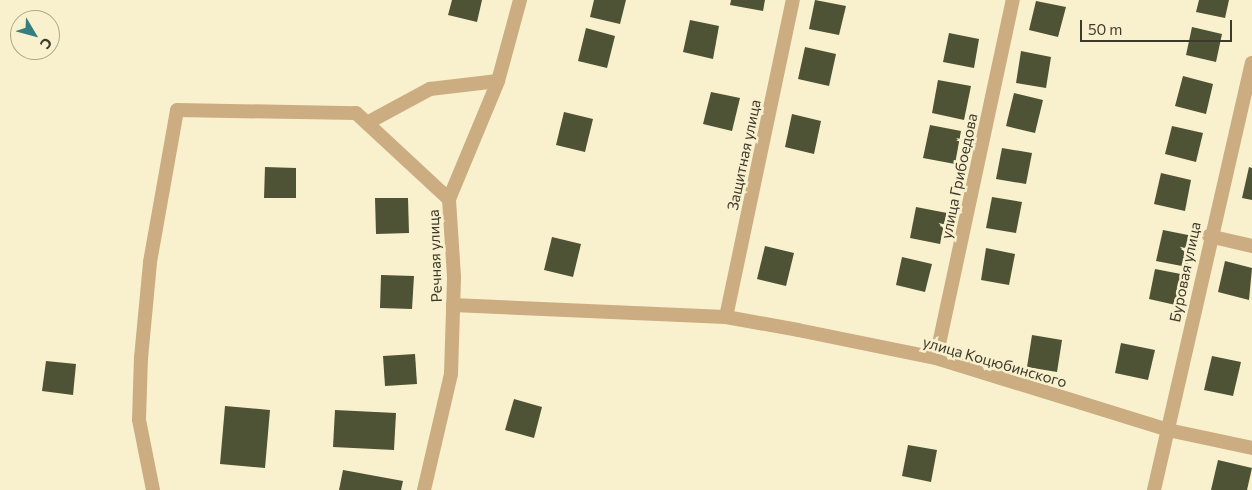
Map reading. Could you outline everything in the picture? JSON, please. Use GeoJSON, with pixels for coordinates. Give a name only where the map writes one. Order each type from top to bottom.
{"type":"FeatureCollection","features":[{"type":"Feature","properties":{"kind":"street","name":"Речная улица"},"geometry":{"type":"LineString","coordinates":[[424,490],[451,374],[453,305],[448,199],[498,81],[520,0]]}},
{"type":"Feature","properties":{"kind":"street","name":"Защитная улица"},"geometry":{"type":"LineString","coordinates":[[726,317],[793,0]]}},
{"type":"Feature","properties":{"kind":"street","name":"улица Грибоедова"},"geometry":{"type":"LineString","coordinates":[[936,358],[1013,0]]}},
{"type":"Feature","properties":{"kind":"street","name":"Буровая улица"},"geometry":{"type":"LineString","coordinates":[[1154,490],[1209,236],[1252,63]]}},
{"type":"Feature","properties":{"kind":"street"},"geometry":{"type":"LineString","coordinates":[[367,123],[430,90],[498,81]]}},
{"type":"Feature","properties":{"kind":"street"},"geometry":{"type":"LineString","coordinates":[[153,490],[139,420],[142,358],[150,262],[177,110],[356,113],[448,199]]}},
{"type":"Feature","properties":{"kind":"street"},"geometry":{"type":"LineString","coordinates":[[1209,236],[1252,246]]}},
{"type":"Feature","properties":{"kind":"street","name":"улица Коцюбинского"},"geometry":{"type":"LineString","coordinates":[[453,305],[726,317],[936,358],[1168,430],[1252,448]]}},
{"type":"Feature","properties":{"kind":"building"},"geometry":{"type":"Polygon","coordinates":[[[452,0],[482,0],[477,22],[448,15],[452,0]]]}},
{"type":"Feature","properties":{"kind":"building"},"geometry":{"type":"Polygon","coordinates":[[[594,0],[626,0],[620,24],[590,17],[594,0]]]}},
{"type":"Feature","properties":{"kind":"building"},"geometry":{"type":"Polygon","coordinates":[[[731,0],[765,0],[763,11],[730,5],[731,0]]]}},
{"type":"Feature","properties":{"kind":"building"},"geometry":{"type":"Polygon","coordinates":[[[815,0],[846,6],[839,35],[809,29],[815,0]]]}},
{"type":"Feature","properties":{"kind":"building"},"geometry":{"type":"Polygon","coordinates":[[[1199,0],[1229,0],[1225,18],[1196,12],[1199,0]]]}},
{"type":"Feature","properties":{"kind":"building"},"geometry":{"type":"Polygon","coordinates":[[[1036,1],[1066,7],[1058,37],[1029,30],[1036,1]]]}},
{"type":"Feature","properties":{"kind":"building"},"geometry":{"type":"Polygon","coordinates":[[[690,20],[719,26],[713,59],[683,52],[690,20]]]}},
{"type":"Feature","properties":{"kind":"building"},"geometry":{"type":"Polygon","coordinates":[[[1192,27],[1222,34],[1216,62],[1186,55],[1192,27]]]}},
{"type":"Feature","properties":{"kind":"building"},"geometry":{"type":"Polygon","coordinates":[[[586,28],[615,36],[607,68],[578,61],[586,28]]]}},
{"type":"Feature","properties":{"kind":"building"},"geometry":{"type":"Polygon","coordinates":[[[949,33],[979,39],[974,68],[943,62],[949,33]]]}},
{"type":"Feature","properties":{"kind":"building"},"geometry":{"type":"Polygon","coordinates":[[[805,47],[836,54],[829,86],[798,79],[805,47]]]}},
{"type":"Feature","properties":{"kind":"building"},"geometry":{"type":"Polygon","coordinates":[[[1021,51],[1051,57],[1046,88],[1016,83],[1021,51]]]}},
{"type":"Feature","properties":{"kind":"building"},"geometry":{"type":"Polygon","coordinates":[[[1183,76],[1213,84],[1206,114],[1175,106],[1183,76]]]}},
{"type":"Feature","properties":{"kind":"building"},"geometry":{"type":"Polygon","coordinates":[[[938,80],[971,86],[964,120],[932,113],[938,80]]]}},
{"type":"Feature","properties":{"kind":"building"},"geometry":{"type":"Polygon","coordinates":[[[711,92],[740,98],[732,131],[703,124],[711,92]]]}},
{"type":"Feature","properties":{"kind":"building"},"geometry":{"type":"Polygon","coordinates":[[[1014,93],[1043,100],[1035,133],[1006,126],[1014,93]]]}},
{"type":"Feature","properties":{"kind":"building"},"geometry":{"type":"Polygon","coordinates":[[[564,112],[593,119],[585,152],[556,145],[564,112]]]}},
{"type":"Feature","properties":{"kind":"building"},"geometry":{"type":"Polygon","coordinates":[[[792,114],[821,121],[814,154],[785,147],[792,114]]]}},
{"type":"Feature","properties":{"kind":"building"},"geometry":{"type":"Polygon","coordinates":[[[930,125],[961,131],[955,164],[923,158],[930,125]]]}},
{"type":"Feature","properties":{"kind":"building"},"geometry":{"type":"Polygon","coordinates":[[[1172,126],[1203,133],[1196,162],[1165,154],[1172,126]]]}},
{"type":"Feature","properties":{"kind":"building"},"geometry":{"type":"Polygon","coordinates":[[[1002,148],[1032,153],[1026,184],[996,179],[1002,148]]]}},
{"type":"Feature","properties":{"kind":"building"},"geometry":{"type":"Polygon","coordinates":[[[265,167],[296,168],[296,198],[264,198],[265,167]]]}},
{"type":"Feature","properties":{"kind":"building"},"geometry":{"type":"Polygon","coordinates":[[[1249,167],[1252,168],[1252,200],[1242,198],[1249,167]]]}},
{"type":"Feature","properties":{"kind":"building"},"geometry":{"type":"Polygon","coordinates":[[[1161,173],[1191,180],[1185,211],[1154,204],[1161,173]]]}},
{"type":"Feature","properties":{"kind":"building"},"geometry":{"type":"Polygon","coordinates":[[[992,197],[1022,202],[1016,233],[986,228],[992,197]]]}},
{"type":"Feature","properties":{"kind":"building"},"geometry":{"type":"Polygon","coordinates":[[[375,198],[408,198],[409,233],[376,234],[375,198]]]}},
{"type":"Feature","properties":{"kind":"building"},"geometry":{"type":"Polygon","coordinates":[[[916,207],[947,213],[940,244],[910,238],[916,207]]]}},
{"type":"Feature","properties":{"kind":"building"},"geometry":{"type":"Polygon","coordinates":[[[1163,230],[1193,236],[1187,267],[1156,261],[1163,230]]]}},
{"type":"Feature","properties":{"kind":"building"},"geometry":{"type":"Polygon","coordinates":[[[552,237],[581,244],[573,277],[544,270],[552,237]]]}},
{"type":"Feature","properties":{"kind":"building"},"geometry":{"type":"Polygon","coordinates":[[[765,246],[794,253],[786,286],[757,279],[765,246]]]}},
{"type":"Feature","properties":{"kind":"building"},"geometry":{"type":"Polygon","coordinates":[[[986,248],[1015,254],[1009,285],[981,280],[986,248]]]}},
{"type":"Feature","properties":{"kind":"building"},"geometry":{"type":"Polygon","coordinates":[[[902,257],[932,264],[925,292],[896,285],[902,257]]]}},
{"type":"Feature","properties":{"kind":"building"},"geometry":{"type":"Polygon","coordinates":[[[1225,261],[1252,268],[1249,300],[1218,292],[1225,261]]]}},
{"type":"Feature","properties":{"kind":"building"},"geometry":{"type":"Polygon","coordinates":[[[1155,269],[1186,275],[1180,306],[1149,299],[1155,269]]]}},
{"type":"Feature","properties":{"kind":"building"},"geometry":{"type":"Polygon","coordinates":[[[381,275],[414,276],[412,309],[380,308],[381,275]]]}},
{"type":"Feature","properties":{"kind":"building"},"geometry":{"type":"Polygon","coordinates":[[[1032,335],[1062,340],[1057,372],[1027,367],[1032,335]]]}},
{"type":"Feature","properties":{"kind":"building"},"geometry":{"type":"Polygon","coordinates":[[[1121,343],[1155,350],[1148,380],[1115,373],[1121,343]]]}},
{"type":"Feature","properties":{"kind":"building"},"geometry":{"type":"Polygon","coordinates":[[[415,354],[417,384],[385,386],[383,356],[415,354]]]}},
{"type":"Feature","properties":{"kind":"building"},"geometry":{"type":"Polygon","coordinates":[[[1212,356],[1241,362],[1233,396],[1204,390],[1212,356]]]}},
{"type":"Feature","properties":{"kind":"building"},"geometry":{"type":"Polygon","coordinates":[[[46,361],[76,364],[73,395],[42,391],[46,361]]]}},
{"type":"Feature","properties":{"kind":"building"},"geometry":{"type":"Polygon","coordinates":[[[514,399],[542,407],[534,438],[505,430],[514,399]]]}},
{"type":"Feature","properties":{"kind":"building"},"geometry":{"type":"Polygon","coordinates":[[[225,406],[270,410],[265,468],[220,464],[225,406]]]}},
{"type":"Feature","properties":{"kind":"building"},"geometry":{"type":"Polygon","coordinates":[[[335,410],[396,413],[394,450],[333,447],[335,410]]]}},
{"type":"Feature","properties":{"kind":"building"},"geometry":{"type":"Polygon","coordinates":[[[908,445],[937,450],[931,482],[902,476],[908,445]]]}},
{"type":"Feature","properties":{"kind":"building"},"geometry":{"type":"Polygon","coordinates":[[[1218,460],[1252,468],[1247,490],[1211,490],[1218,460]]]}},
{"type":"Feature","properties":{"kind":"building"},"geometry":{"type":"Polygon","coordinates":[[[343,470],[403,481],[401,490],[339,490],[343,470]]]}}]}
